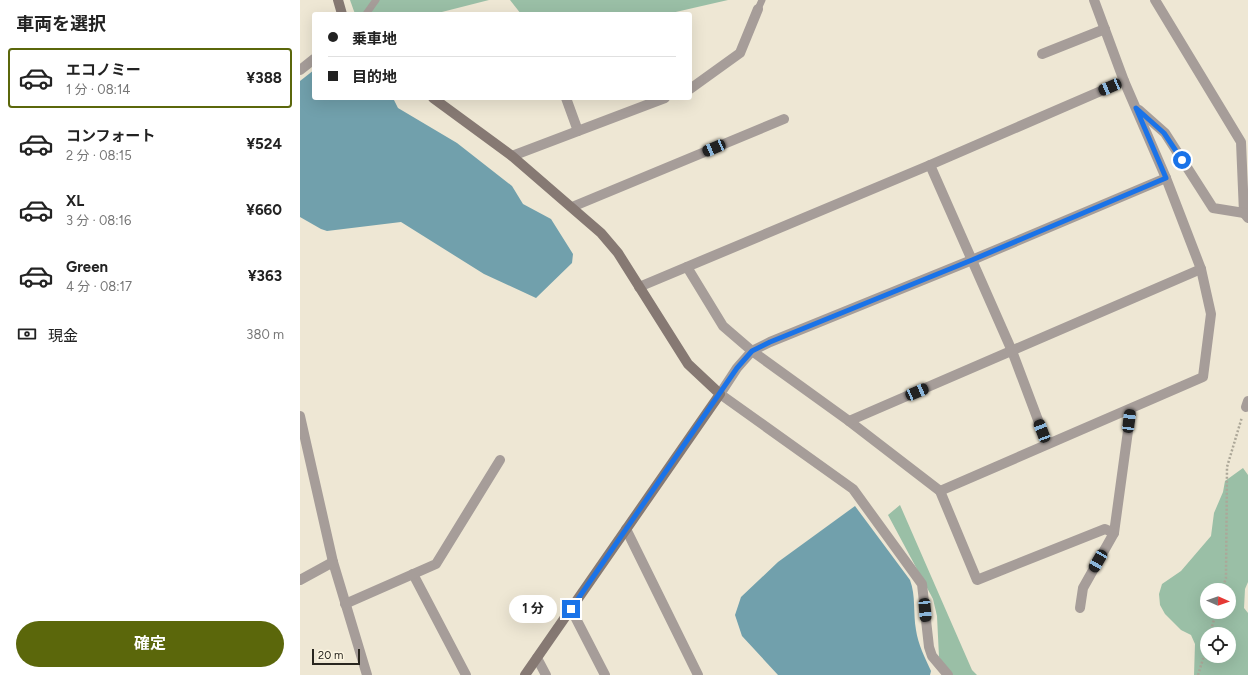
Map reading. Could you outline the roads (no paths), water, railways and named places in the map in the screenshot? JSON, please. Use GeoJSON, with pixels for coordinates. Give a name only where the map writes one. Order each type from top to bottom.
{"type":"FeatureCollection","features":[{"type":"Feature","properties":{"kind":"street"},"geometry":{"type":"LineString","coordinates":[[338,0],[341,12]]}},
{"type":"Feature","properties":{"kind":"street"},"geometry":{"type":"LineString","coordinates":[[940,491],[1203,377],[1211,314],[1201,269],[1166,178],[1124,81],[1094,0]]}},
{"type":"Feature","properties":{"kind":"street"},"geometry":{"type":"LineString","coordinates":[[1136,108],[1164,133],[1213,208],[1246,215],[1241,142],[1155,0]]}},
{"type":"Feature","properties":{"kind":"street"},"geometry":{"type":"LineString","coordinates":[[692,88],[740,52],[760,5]]}},
{"type":"Feature","properties":{"kind":"street"},"geometry":{"type":"LineString","coordinates":[[1042,54],[1105,29]]}},
{"type":"Feature","properties":{"kind":"street"},"geometry":{"type":"LineString","coordinates":[[300,70],[312,61]]}},
{"type":"Feature","properties":{"kind":"street"},"geometry":{"type":"LineString","coordinates":[[639,287],[930,165],[1124,81]]}},
{"type":"Feature","properties":{"kind":"street"},"geometry":{"type":"LineString","coordinates":[[436,100],[512,156],[601,234],[618,253],[688,364],[720,394],[853,489],[922,584],[929,647],[932,656],[948,675]]}},
{"type":"Feature","properties":{"kind":"street"},"geometry":{"type":"LineString","coordinates":[[567,100],[578,131]]}},
{"type":"Feature","properties":{"kind":"street"},"geometry":{"type":"LineString","coordinates":[[512,156],[660,100]]}},
{"type":"Feature","properties":{"kind":"street"},"geometry":{"type":"LineString","coordinates":[[572,207],[784,119]]}},
{"type":"Feature","properties":{"kind":"street"},"geometry":{"type":"LineString","coordinates":[[930,165],[1012,351],[1047,444]]}},
{"type":"Feature","properties":{"kind":"street"},"geometry":{"type":"LineString","coordinates":[[525,675],[737,368],[752,351],[770,342],[972,260],[1166,178]]}},
{"type":"Feature","properties":{"kind":"street"},"geometry":{"type":"LineString","coordinates":[[687,267],[723,326],[752,351],[849,421],[940,491],[977,580],[1105,529],[1114,533]]}},
{"type":"Feature","properties":{"kind":"street"},"geometry":{"type":"LineString","coordinates":[[849,421],[1201,269]]}},
{"type":"Feature","properties":{"kind":"street"},"geometry":{"type":"LineString","coordinates":[[1080,608],[1083,588],[1114,533],[1131,409]]}},
{"type":"Feature","properties":{"kind":"street"},"geometry":{"type":"LineString","coordinates":[[300,416],[333,562],[367,675]]}},
{"type":"Feature","properties":{"kind":"street"},"geometry":{"type":"LineString","coordinates":[[345,604],[436,564],[500,460]]}},
{"type":"Feature","properties":{"kind":"street"},"geometry":{"type":"LineString","coordinates":[[626,529],[698,675]]}},
{"type":"Feature","properties":{"kind":"street"},"geometry":{"type":"LineString","coordinates":[[300,580],[333,562]]}},
{"type":"Feature","properties":{"kind":"street"},"geometry":{"type":"LineString","coordinates":[[413,574],[466,675]]}},
{"type":"Feature","properties":{"kind":"street"},"geometry":{"type":"LineString","coordinates":[[571,609],[605,675]]}},
{"type":"Feature","properties":{"kind":"street"},"geometry":{"type":"LineString","coordinates":[[537,658],[546,675]]}},
{"type":"Feature","properties":{"kind":"lane"},"geometry":{"type":"LineString","coordinates":[[367,12],[376,0]]}},
{"type":"Feature","properties":{"kind":"water"},"geometry":{"type":"Polygon","coordinates":[[[312,72],[312,100],[394,100],[398,108],[457,143],[512,186],[523,204],[551,219],[573,254],[572,263],[536,298],[484,274],[401,222],[327,231],[300,217],[300,81],[312,72]]]}},
{"type":"Feature","properties":{"kind":"water"},"geometry":{"type":"Polygon","coordinates":[[[855,506],[910,580],[913,592],[917,635],[931,671],[930,675],[778,675],[742,636],[735,615],[741,597],[778,562],[855,506]]]}}]}
